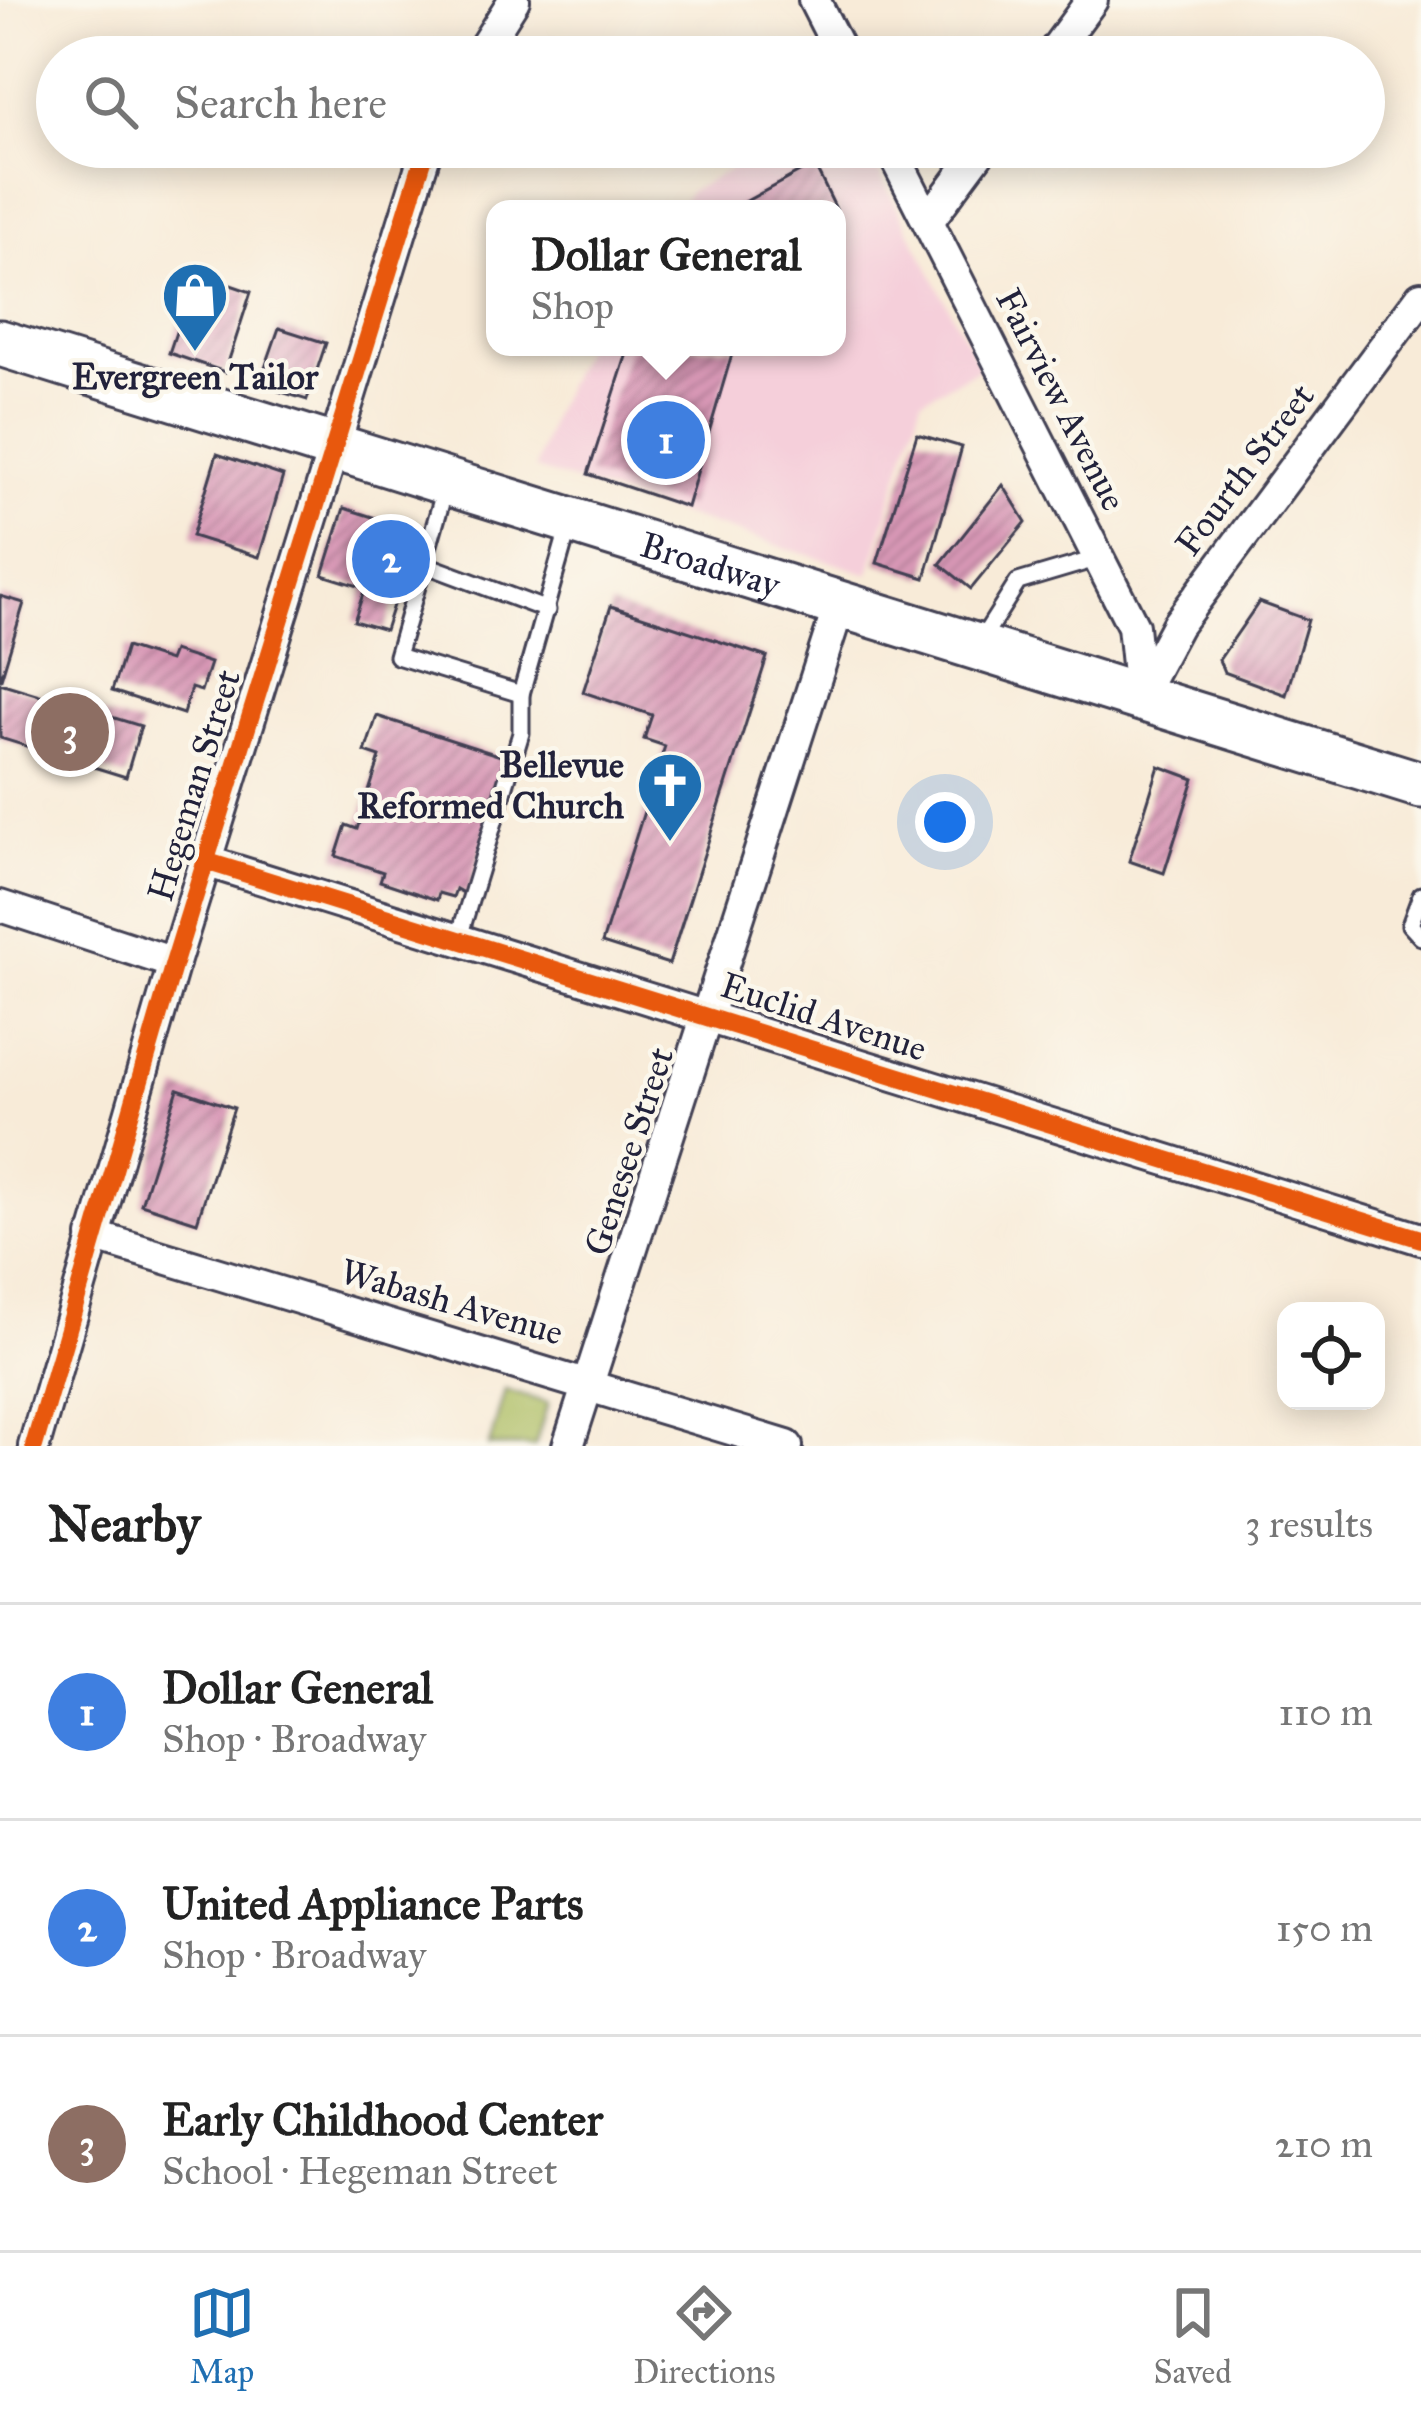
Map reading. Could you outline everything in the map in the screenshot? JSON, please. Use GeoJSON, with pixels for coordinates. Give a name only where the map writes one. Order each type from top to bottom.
{"type":"FeatureCollection","features":[{"type":"Feature","properties":{"kind":"main road","name":"Broadway"},"geometry":{"type":"LineString","coordinates":[[0,343],[1421,785]]}},
{"type":"Feature","properties":{"kind":"street"},"geometry":{"type":"LineString","coordinates":[[491,36],[514,0]]}},
{"type":"Feature","properties":{"kind":"street"},"geometry":{"type":"LineString","coordinates":[[814,0],[832,36]]}},
{"type":"Feature","properties":{"kind":"street"},"geometry":{"type":"LineString","coordinates":[[1065,36],[1092,0]]}},
{"type":"Feature","properties":{"kind":"street","name":"Hegeman Street"},"geometry":{"type":"LineString","coordinates":[[34,1446],[174,962],[421,168]]}},
{"type":"Feature","properties":{"kind":"street","name":"Fairview Avenue"},"geometry":{"type":"LineString","coordinates":[[901,168],[1133,626],[1140,694]]}},
{"type":"Feature","properties":{"kind":"street"},"geometry":{"type":"LineString","coordinates":[[928,221],[967,168]]}},
{"type":"Feature","properties":{"kind":"street","name":"Fourth Street"},"geometry":{"type":"LineString","coordinates":[[1140,694],[1177,625],[1421,297]]}},
{"type":"Feature","properties":{"kind":"street","name":"Genesee Street"},"geometry":{"type":"LineString","coordinates":[[568,1446],[840,603]]}},
{"type":"Feature","properties":{"kind":"street","name":"Euclid Avenue"},"geometry":{"type":"LineString","coordinates":[[205,861],[1421,1239]]}},
{"type":"Feature","properties":{"kind":"street"},"geometry":{"type":"LineString","coordinates":[[0,906],[174,962]]}},
{"type":"Feature","properties":{"kind":"street","name":"Wabash Avenue"},"geometry":{"type":"LineString","coordinates":[[93,1236],[788,1446]]}},
{"type":"Feature","properties":{"kind":"lane"},"geometry":{"type":"LineString","coordinates":[[447,482],[397,656],[520,694]]}},
{"type":"Feature","properties":{"kind":"lane"},"geometry":{"type":"LineString","coordinates":[[459,937],[521,733],[520,694],[571,520]]}},
{"type":"Feature","properties":{"kind":"lane"},"geometry":{"type":"LineString","coordinates":[[979,645],[1018,581],[1099,558]]}},
{"type":"Feature","properties":{"kind":"lane"},"geometry":{"type":"LineString","coordinates":[[424,564],[548,610]]}},
{"type":"Feature","properties":{"kind":"lane"},"geometry":{"type":"LineString","coordinates":[[1421,895],[1410,925],[1421,937]]}},
{"type":"Feature","properties":{"kind":"shaded area"},"geometry":{"type":"Polygon","coordinates":[[[733,168],[877,168],[980,368],[922,399],[869,574],[535,469],[552,415],[580,356],[846,356],[846,200],[684,200],[690,191],[733,168]]]}},
{"type":"Feature","properties":{"kind":"green space"},"geometry":{"type":"Polygon","coordinates":[[[505,1390],[548,1403],[535,1446],[489,1446],[505,1390]]]}},
{"type":"Feature","properties":{"kind":"building"},"geometry":{"type":"Polygon","coordinates":[[[807,168],[816,168],[832,200],[748,200],[807,168]]]}},
{"type":"Feature","properties":{"kind":"building"},"geometry":{"type":"Polygon","coordinates":[[[196,273],[251,292],[225,372],[169,353],[196,273]]]}},
{"type":"Feature","properties":{"kind":"building"},"geometry":{"type":"Polygon","coordinates":[[[279,328],[326,343],[307,400],[259,385],[279,328]]]}},
{"type":"Feature","properties":{"kind":"building"},"geometry":{"type":"Polygon","coordinates":[[[626,356],[731,356],[687,507],[588,474],[626,356]]]}},
{"type":"Feature","properties":{"kind":"building"},"geometry":{"type":"Polygon","coordinates":[[[917,434],[962,447],[925,578],[877,563],[917,434]]]}},
{"type":"Feature","properties":{"kind":"building"},"geometry":{"type":"Polygon","coordinates":[[[217,454],[283,476],[259,557],[192,536],[217,454]]]}},
{"type":"Feature","properties":{"kind":"building"},"geometry":{"type":"Polygon","coordinates":[[[1003,485],[1026,522],[971,589],[940,564],[1003,485]]]}},
{"type":"Feature","properties":{"kind":"building"},"geometry":{"type":"Polygon","coordinates":[[[344,508],[417,531],[385,630],[354,621],[365,588],[323,575],[344,508]]]}},
{"type":"Feature","properties":{"kind":"building"},"geometry":{"type":"Polygon","coordinates":[[[0,596],[24,603],[1,679],[0,679],[0,596]]]}},
{"type":"Feature","properties":{"kind":"building"},"geometry":{"type":"Polygon","coordinates":[[[1259,602],[1308,620],[1286,695],[1224,672],[1219,660],[1259,602]]]}},
{"type":"Feature","properties":{"kind":"building","name":"Bellevue Reformed Church"},"geometry":{"type":"Polygon","coordinates":[[[611,606],[767,657],[669,964],[602,943],[665,746],[644,739],[652,715],[583,692],[611,606]]]}},
{"type":"Feature","properties":{"kind":"building"},"geometry":{"type":"Polygon","coordinates":[[[126,647],[169,661],[173,651],[210,663],[201,691],[191,688],[183,714],[112,691],[126,647]]]}},
{"type":"Feature","properties":{"kind":"building"},"geometry":{"type":"Polygon","coordinates":[[[0,683],[141,726],[126,777],[0,738],[0,683]]]}},
{"type":"Feature","properties":{"kind":"building"},"geometry":{"type":"Polygon","coordinates":[[[377,716],[510,759],[467,895],[456,889],[453,897],[439,893],[437,900],[380,881],[383,872],[336,856],[346,825],[357,829],[380,757],[365,752],[377,716]]]}},
{"type":"Feature","properties":{"kind":"building"},"geometry":{"type":"Polygon","coordinates":[[[1159,766],[1194,779],[1164,873],[1129,861],[1159,766]]]}},
{"type":"Feature","properties":{"kind":"building"},"geometry":{"type":"Polygon","coordinates":[[[178,1089],[234,1108],[197,1222],[141,1204],[178,1089]]]}},
{"type":"Feature","properties":{"kind":"cycle path"},"geometry":{"type":"LineString","coordinates":[[34,1446],[174,963],[420,168]]}},
{"type":"Feature","properties":{"kind":"cycle path"},"geometry":{"type":"LineString","coordinates":[[205,861],[1421,1239]]}},
{"type":"Feature","properties":{"kind":"place","name":"Evergreen Tailor"},"geometry":{"type":"Point","coordinates":[195,354]}},
{"type":"Feature","properties":{"kind":"place","name":"Dollar General"},"geometry":{"type":"Point","coordinates":[666,440]}},
{"type":"Feature","properties":{"kind":"place","name":"United Appliance Parts"},"geometry":{"type":"Point","coordinates":[391,559]}},
{"type":"Feature","properties":{"kind":"place","name":"Early Childhood Center"},"geometry":{"type":"Point","coordinates":[70,732]}},
{"type":"Feature","properties":{"kind":"place","name":"Bellevue Reformed Church"},"geometry":{"type":"Point","coordinates":[670,844]}}]}
